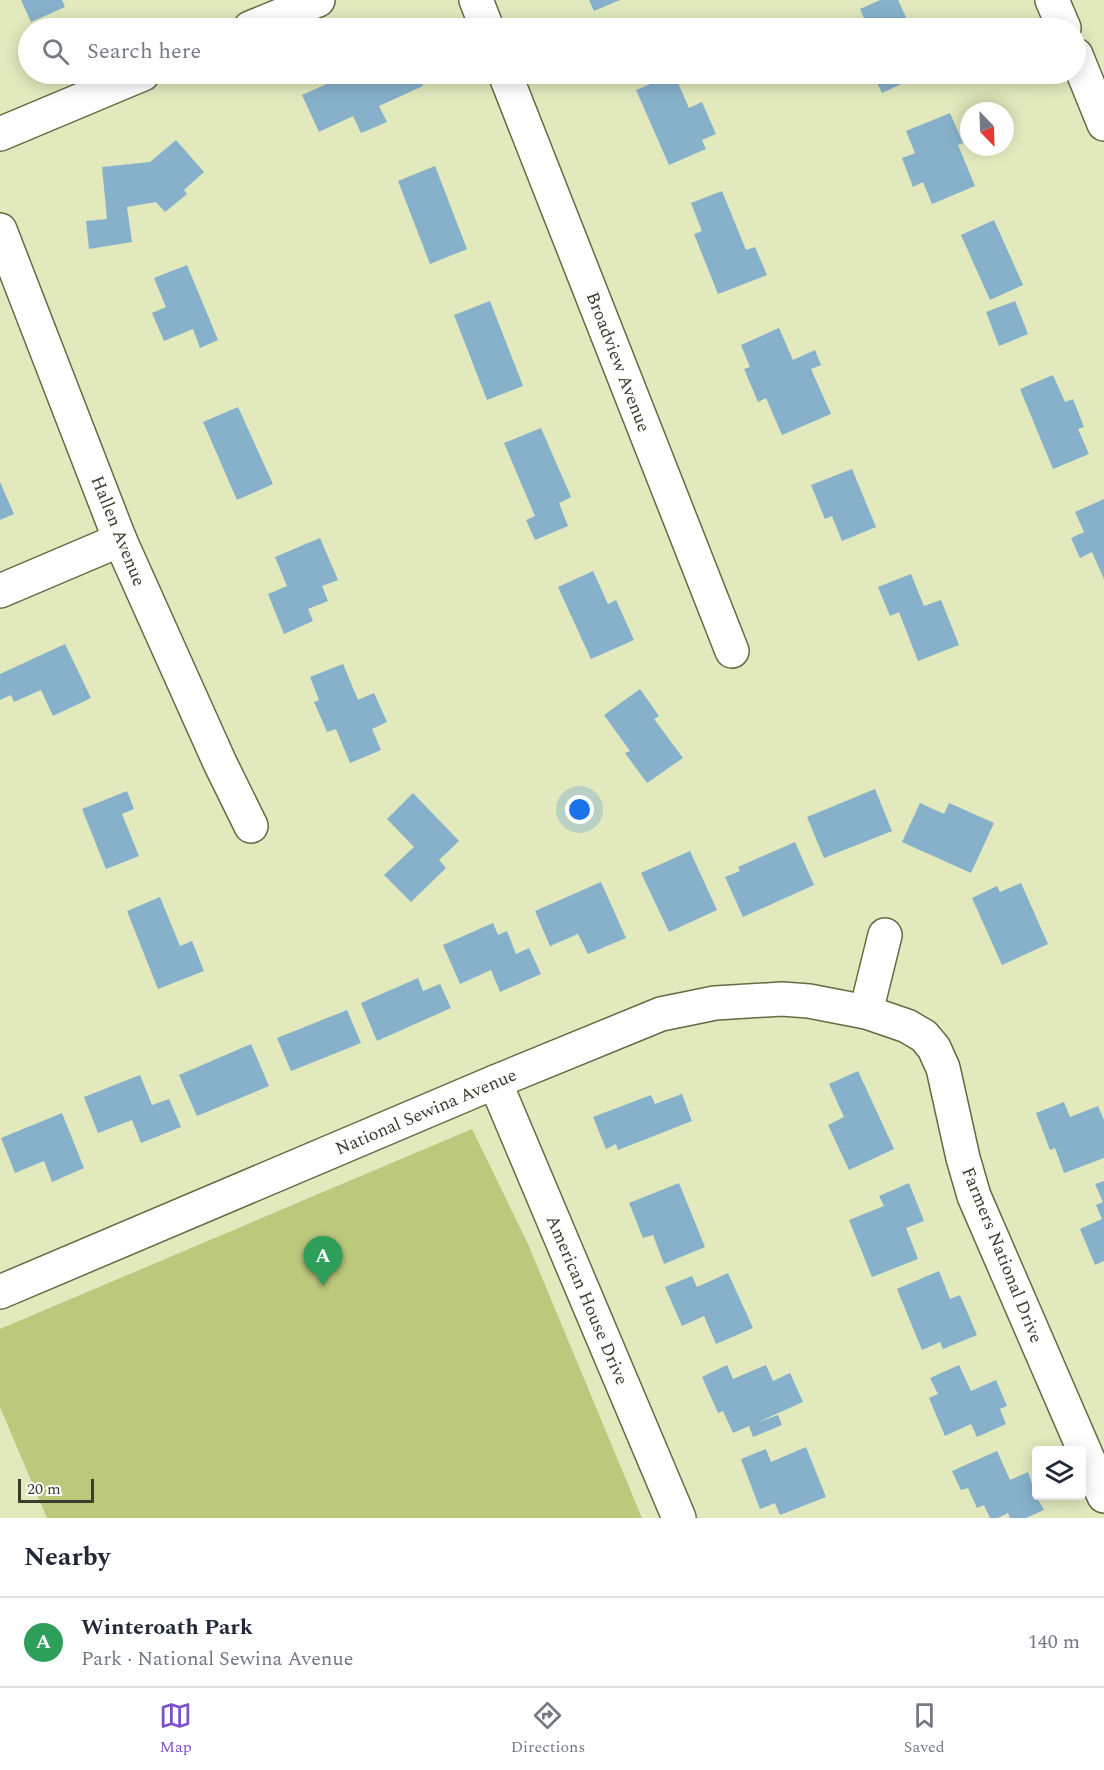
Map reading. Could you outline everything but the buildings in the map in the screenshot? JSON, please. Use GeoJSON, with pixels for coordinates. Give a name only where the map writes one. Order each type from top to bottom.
{"type":"FeatureCollection","features":[{"type":"Feature","properties":{"kind":"street"},"geometry":{"type":"LineString","coordinates":[[274,18],[318,0]]}},
{"type":"Feature","properties":{"kind":"street"},"geometry":{"type":"LineString","coordinates":[[476,0],[483,18]]}},
{"type":"Feature","properties":{"kind":"street"},"geometry":{"type":"LineString","coordinates":[[1052,0],[1060,18]]}},
{"type":"Feature","properties":{"kind":"street"},"geometry":{"type":"LineString","coordinates":[[1086,80],[1104,124]]}},
{"type":"Feature","properties":{"kind":"street"},"geometry":{"type":"LineString","coordinates":[[0,134],[119,84]]}},
{"type":"Feature","properties":{"kind":"street","name":"Broadview Avenue"},"geometry":{"type":"LineString","coordinates":[[509,84],[732,651]]}},
{"type":"Feature","properties":{"kind":"street","name":"Hallen Avenue"},"geometry":{"type":"LineString","coordinates":[[0,230],[120,540],[220,763],[251,826]]}},
{"type":"Feature","properties":{"kind":"street"},"geometry":{"type":"LineString","coordinates":[[0,591],[120,540]]}},
{"type":"Feature","properties":{"kind":"street"},"geometry":{"type":"LineString","coordinates":[[866,1012],[885,935]]}},
{"type":"Feature","properties":{"kind":"street","name":"National Sewina Avenue"},"geometry":{"type":"LineString","coordinates":[[0,1292],[661,1014],[715,1003],[782,999],[809,1001],[866,1012]]}},
{"type":"Feature","properties":{"kind":"street","name":"Farmers National Drive"},"geometry":{"type":"LineString","coordinates":[[866,1012],[908,1026],[924,1036],[934,1048],[943,1068],[974,1196],[1104,1496]]}},
{"type":"Feature","properties":{"kind":"street","name":"American House Drive"},"geometry":{"type":"LineString","coordinates":[[495,1082],[679,1518]]}},
{"type":"Feature","properties":{"kind":"green space"},"geometry":{"type":"Polygon","coordinates":[[[472,1129],[528,1244],[642,1518],[47,1518],[0,1407],[0,1329],[472,1129]]]}},
{"type":"Feature","properties":{"kind":"place","name":"Winteroath Park"},"geometry":{"type":"Point","coordinates":[323,1286]}}]}
